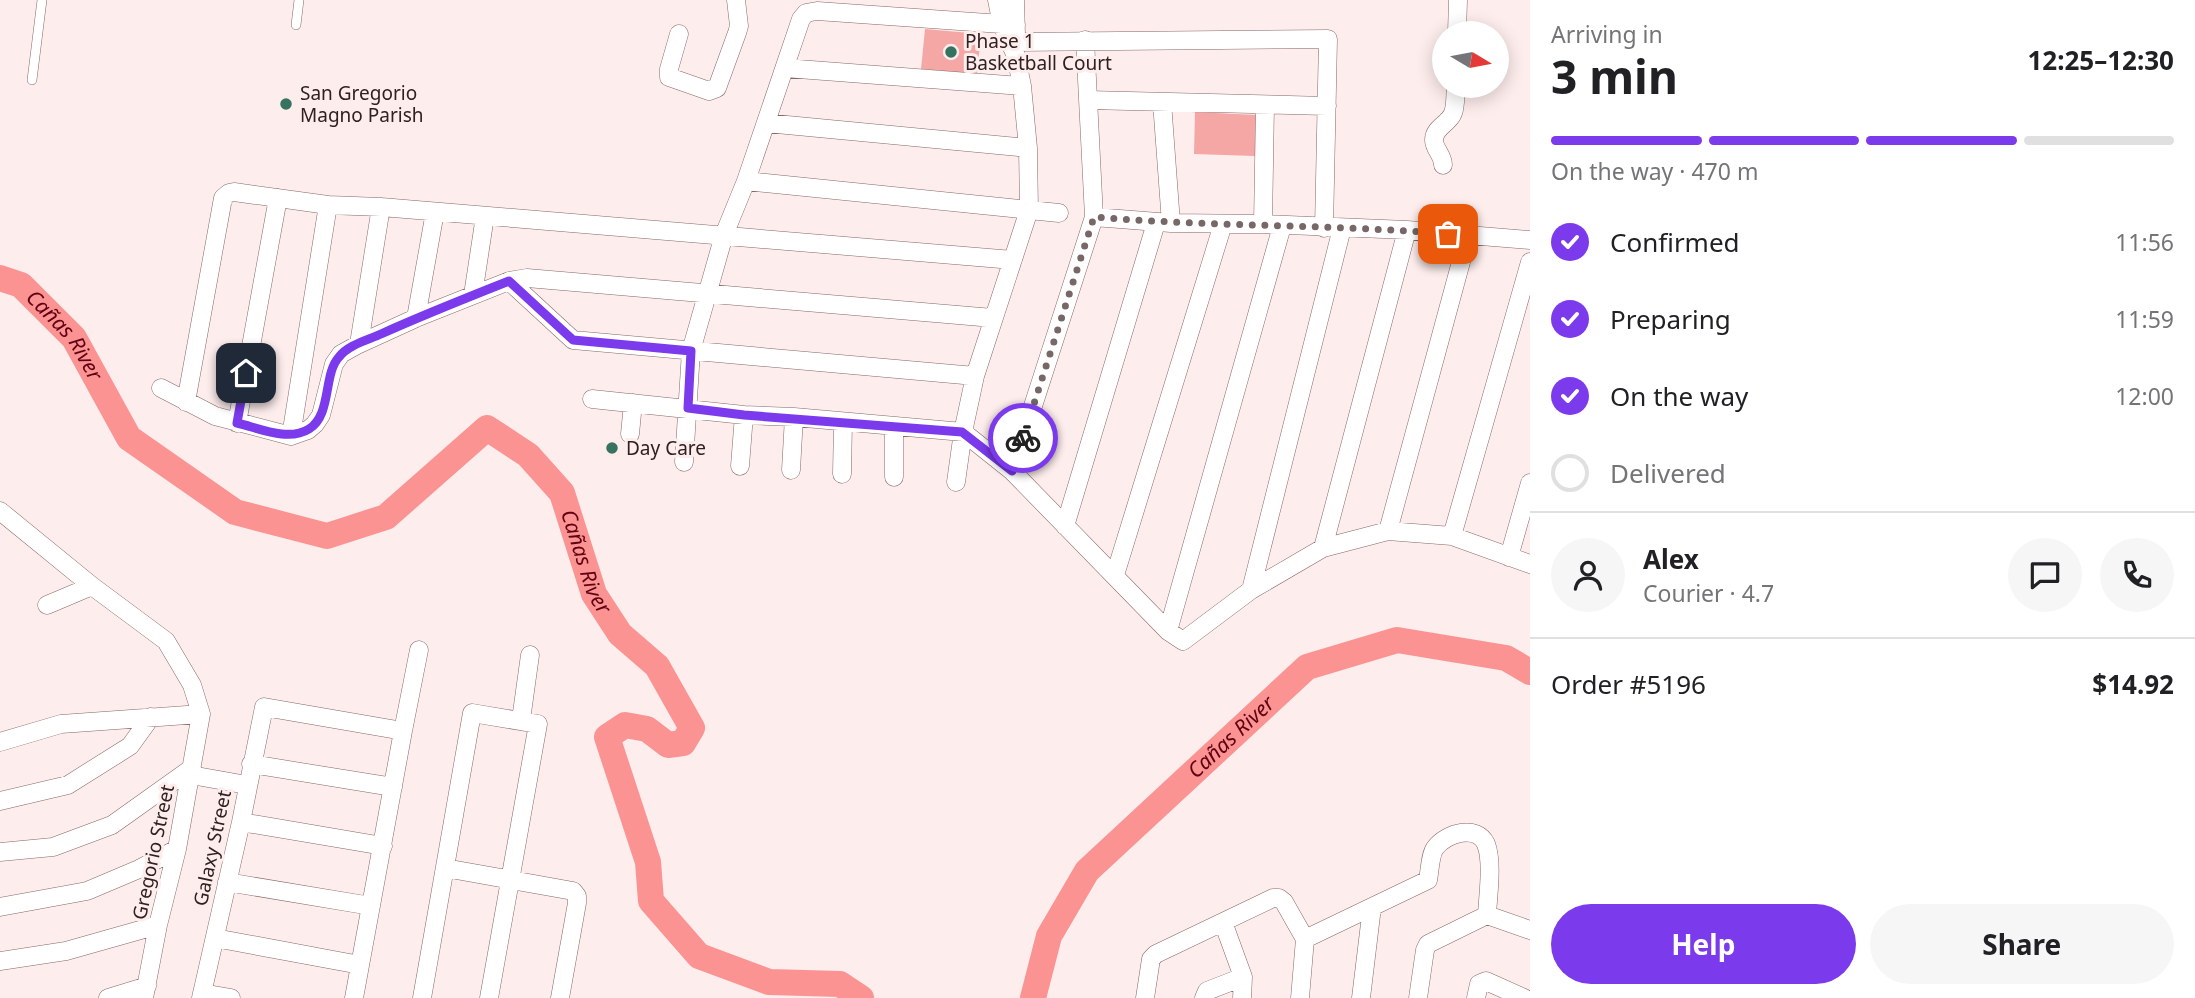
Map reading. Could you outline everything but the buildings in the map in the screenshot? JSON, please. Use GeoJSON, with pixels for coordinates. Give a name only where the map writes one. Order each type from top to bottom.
{"type":"FeatureCollection","features":[{"type":"Feature","properties":{"kind":"street"},"geometry":{"type":"LineString","coordinates":[[679,34],[669,77],[709,91],[714,90],[737,33],[736,0]]}},
{"type":"Feature","properties":{"kind":"street"},"geometry":{"type":"LineString","coordinates":[[956,482],[962,432],[975,376],[1029,210],[1028,148],[1022,86],[1012,38],[997,0]]}},
{"type":"Feature","properties":{"kind":"street"},"geometry":{"type":"LineString","coordinates":[[1012,38],[1015,0]]}},
{"type":"Feature","properties":{"kind":"street"},"geometry":{"type":"LineString","coordinates":[[1457,21],[1458,0]]}},
{"type":"Feature","properties":{"kind":"street"},"geometry":{"type":"LineString","coordinates":[[684,462],[691,351],[724,235],[746,181],[801,19],[806,13],[817,11],[1012,38],[1328,39],[1327,106],[1333,228],[1251,590]]}},
{"type":"Feature","properties":{"kind":"street"},"geometry":{"type":"LineString","coordinates":[[1012,471],[1094,217],[1085,40]]}},
{"type":"Feature","properties":{"kind":"street"},"geometry":{"type":"LineString","coordinates":[[785,68],[1022,86]]}},
{"type":"Feature","properties":{"kind":"street"},"geometry":{"type":"LineString","coordinates":[[1443,165],[1434,138],[1436,132],[1453,114],[1455,98]]}},
{"type":"Feature","properties":{"kind":"street"},"geometry":{"type":"LineString","coordinates":[[1088,100],[1327,106]]}},
{"type":"Feature","properties":{"kind":"street"},"geometry":{"type":"LineString","coordinates":[[1065,526],[1163,223],[1162,102]]}},
{"type":"Feature","properties":{"kind":"street"},"geometry":{"type":"LineString","coordinates":[[1263,224],[1265,105]]}},
{"type":"Feature","properties":{"kind":"street"},"geometry":{"type":"LineString","coordinates":[[766,123],[1028,148]]}},
{"type":"Feature","properties":{"kind":"street"},"geometry":{"type":"LineString","coordinates":[[746,181],[1059,213]]}},
{"type":"Feature","properties":{"kind":"street"},"geometry":{"type":"LineString","coordinates":[[186,401],[223,198],[234,192],[328,205],[381,207],[1013,260]]}},
{"type":"Feature","properties":{"kind":"street"},"geometry":{"type":"LineString","coordinates":[[237,423],[278,198]]}},
{"type":"Feature","properties":{"kind":"street"},"geometry":{"type":"LineString","coordinates":[[291,436],[328,205]]}},
{"type":"Feature","properties":{"kind":"street"},"geometry":{"type":"LineString","coordinates":[[359,344],[381,207]]}},
{"type":"Feature","properties":{"kind":"street"},"geometry":{"type":"LineString","coordinates":[[416,318],[435,212]]}},
{"type":"Feature","properties":{"kind":"street"},"geometry":{"type":"LineString","coordinates":[[473,295],[485,216]]}},
{"type":"Feature","properties":{"kind":"street"},"geometry":{"type":"LineString","coordinates":[[1094,217],[1163,223],[1407,230],[1530,240]]}},
{"type":"Feature","properties":{"kind":"street"},"geometry":{"type":"LineString","coordinates":[[1115,575],[1223,224]]}},
{"type":"Feature","properties":{"kind":"street"},"geometry":{"type":"LineString","coordinates":[[1168,631],[1282,226]]}},
{"type":"Feature","properties":{"kind":"street"},"geometry":{"type":"LineString","coordinates":[[1323,548],[1407,230]]}},
{"type":"Feature","properties":{"kind":"street"},"geometry":{"type":"LineString","coordinates":[[1388,531],[1468,236]]}},
{"type":"Feature","properties":{"kind":"street"},"geometry":{"type":"LineString","coordinates":[[1452,536],[1530,262]]}},
{"type":"Feature","properties":{"kind":"street"},"geometry":{"type":"LineString","coordinates":[[161,388],[215,416],[291,436],[308,430],[321,415],[337,358],[359,344],[416,318],[509,281],[527,278],[993,318]]}},
{"type":"Feature","properties":{"kind":"street"},"geometry":{"type":"LineString","coordinates":[[509,281],[573,340],[975,376]]}},
{"type":"Feature","properties":{"kind":"street"},"geometry":{"type":"LineString","coordinates":[[593,399],[744,415],[962,432],[1012,471],[1168,631],[1183,641],[1251,590],[1323,548],[1388,531],[1452,536],[1530,564]]}},
{"type":"Feature","properties":{"kind":"street"},"geometry":{"type":"LineString","coordinates":[[630,434],[633,402]]}},
{"type":"Feature","properties":{"kind":"street"},"geometry":{"type":"LineString","coordinates":[[740,466],[744,415]]}},
{"type":"Feature","properties":{"kind":"street"},"geometry":{"type":"LineString","coordinates":[[791,470],[794,417]]}},
{"type":"Feature","properties":{"kind":"street"},"geometry":{"type":"LineString","coordinates":[[842,474],[843,422]]}},
{"type":"Feature","properties":{"kind":"street"},"geometry":{"type":"LineString","coordinates":[[894,428],[894,477]]}},
{"type":"Feature","properties":{"kind":"street"},"geometry":{"type":"LineString","coordinates":[[1509,557],[1530,483]]}},
{"type":"Feature","properties":{"kind":"street"},"geometry":{"type":"LineString","coordinates":[[0,511],[92,586],[166,641],[192,685],[201,714],[61,724],[0,742]]}},
{"type":"Feature","properties":{"kind":"street"},"geometry":{"type":"LineString","coordinates":[[47,604],[92,586]]}},
{"type":"Feature","properties":{"kind":"street"},"geometry":{"type":"LineString","coordinates":[[354,998],[419,650]]}},
{"type":"Feature","properties":{"kind":"street"},"geometry":{"type":"LineString","coordinates":[[521,720],[530,655]]}},
{"type":"Feature","properties":{"kind":"street","name":"Galaxy Street"},"geometry":{"type":"LineString","coordinates":[[202,996],[264,707],[403,731]]}},
{"type":"Feature","properties":{"kind":"street"},"geometry":{"type":"LineString","coordinates":[[422,998],[472,713],[538,724],[489,998]]}},
{"type":"Feature","properties":{"kind":"street","name":"Gregorio Street"},"geometry":{"type":"LineString","coordinates":[[146,992],[158,925],[177,849],[201,714]]}},
{"type":"Feature","properties":{"kind":"street"},"geometry":{"type":"LineString","coordinates":[[0,801],[68,785],[130,746],[151,717]]}},
{"type":"Feature","properties":{"kind":"street"},"geometry":{"type":"LineString","coordinates":[[251,764],[393,787]]}},
{"type":"Feature","properties":{"kind":"street"},"geometry":{"type":"LineString","coordinates":[[0,852],[53,847],[112,825],[192,772],[247,785]]}},
{"type":"Feature","properties":{"kind":"street"},"geometry":{"type":"LineString","coordinates":[[241,822],[383,846]]}},
{"type":"Feature","properties":{"kind":"street"},"geometry":{"type":"LineString","coordinates":[[1306,939],[1428,880],[1434,849],[1443,840],[1471,832],[1484,840],[1489,854],[1487,915]]}},
{"type":"Feature","properties":{"kind":"street"},"geometry":{"type":"LineString","coordinates":[[0,907],[87,891],[177,849]]}},
{"type":"Feature","properties":{"kind":"street"},"geometry":{"type":"LineString","coordinates":[[445,868],[573,891],[578,903],[560,998]]}},
{"type":"Feature","properties":{"kind":"street"},"geometry":{"type":"LineString","coordinates":[[227,882],[372,906]]}},
{"type":"Feature","properties":{"kind":"street"},"geometry":{"type":"LineString","coordinates":[[1145,998],[1151,958],[1156,954],[1273,898],[1279,898],[1306,939],[1300,998]]}},
{"type":"Feature","properties":{"kind":"street"},"geometry":{"type":"LineString","coordinates":[[1361,998],[1371,907]]}},
{"type":"Feature","properties":{"kind":"street"},"geometry":{"type":"LineString","coordinates":[[1418,998],[1428,944],[1487,915],[1530,930]]}},
{"type":"Feature","properties":{"kind":"street"},"geometry":{"type":"LineString","coordinates":[[1223,922],[1243,977],[1242,998]]}},
{"type":"Feature","properties":{"kind":"street"},"geometry":{"type":"LineString","coordinates":[[0,961],[66,951],[158,925]]}},
{"type":"Feature","properties":{"kind":"street"},"geometry":{"type":"LineString","coordinates":[[215,937],[360,965]]}},
{"type":"Feature","properties":{"kind":"street"},"geometry":{"type":"LineString","coordinates":[[1204,998],[1207,991],[1243,977]]}},
{"type":"Feature","properties":{"kind":"street"},"geometry":{"type":"LineString","coordinates":[[1476,998],[1479,984],[1486,981],[1524,998]]}},
{"type":"Feature","properties":{"kind":"street"},"geometry":{"type":"LineString","coordinates":[[108,998],[146,992]]}},
{"type":"Feature","properties":{"kind":"street"},"geometry":{"type":"LineString","coordinates":[[202,996],[230,998]]}},
{"type":"Feature","properties":{"kind":"lane"},"geometry":{"type":"LineString","coordinates":[[32,80],[42,0]]}},
{"type":"Feature","properties":{"kind":"lane"},"geometry":{"type":"LineString","coordinates":[[296,24],[299,0]]}},
{"type":"Feature","properties":{"kind":"shaded area","name":"Phase 1 Basketball Court"},"geometry":{"type":"Polygon","coordinates":[[[925,29],[981,34],[977,74],[921,69],[925,29]]]}},
{"type":"Feature","properties":{"kind":"shaded area"},"geometry":{"type":"Polygon","coordinates":[[[1195,112],[1257,115],[1255,156],[1194,154],[1195,112]]]}},
{"type":"Feature","properties":{"kind":"waterway","name":"Cañas River"},"geometry":{"type":"LineString","coordinates":[[0,278],[21,285],[74,338],[129,438],[235,512],[327,536],[386,517],[487,428],[528,455],[562,493],[594,594],[620,634],[657,666],[692,728],[683,743],[668,745],[647,729],[625,725],[607,737],[648,862],[651,901],[699,956],[769,982],[840,984],[861,998]]}},
{"type":"Feature","properties":{"kind":"waterway","name":"Cañas River"},"geometry":{"type":"LineString","coordinates":[[1033,998],[1049,936],[1087,871],[1307,667],[1397,640],[1506,658],[1530,672]]}},
{"type":"Feature","properties":{"kind":"way so far"},"geometry":{"type":"LineString","coordinates":[[1023,438],[1094,217],[1156,223],[1263,224],[1448,234]]}},
{"type":"Feature","properties":{"kind":"place","name":"Phase 1 Basketball Court"},"geometry":{"type":"Point","coordinates":[951,52]}},
{"type":"Feature","properties":{"kind":"place","name":"San Gregorio Magno Parish"},"geometry":{"type":"Point","coordinates":[286,104]}},
{"type":"Feature","properties":{"kind":"place","name":"Day Care"},"geometry":{"type":"Point","coordinates":[612,448]}},
{"type":"Feature","properties":{"kind":"route"},"geometry":{"type":"LineString","coordinates":[[246,373],[237,423],[291,436],[315,425],[321,415],[334,365],[341,354],[416,318],[509,281],[573,340],[691,351],[688,408],[962,432],[1012,471],[1023,438]]}}]}
